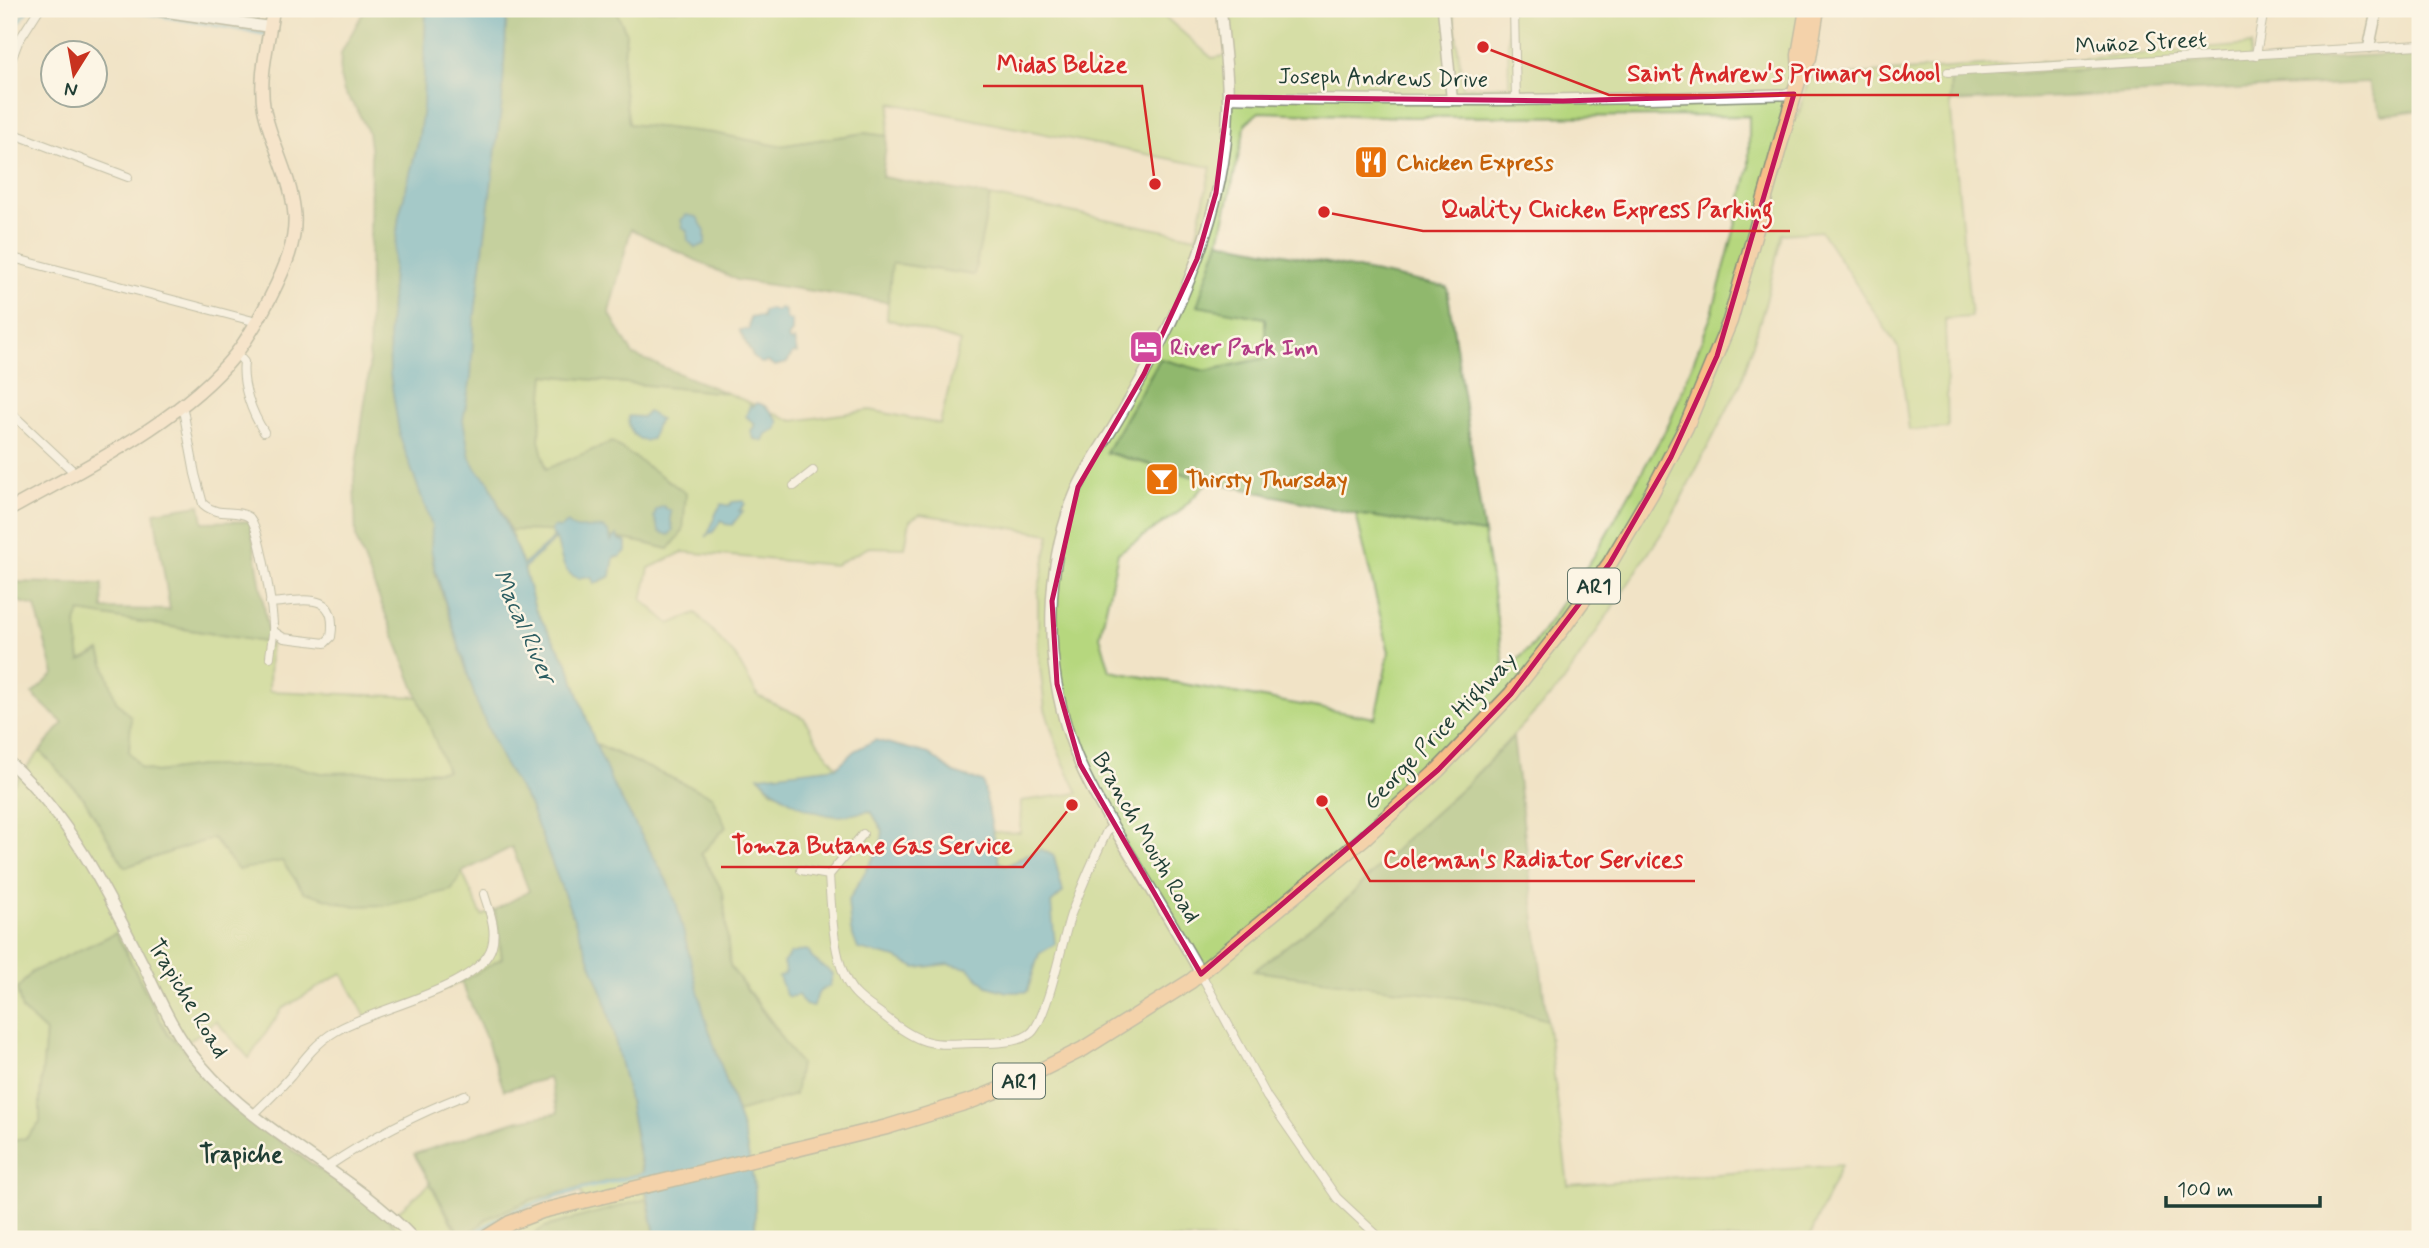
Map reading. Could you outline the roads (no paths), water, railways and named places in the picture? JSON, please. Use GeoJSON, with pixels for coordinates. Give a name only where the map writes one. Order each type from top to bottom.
{"type":"FeatureCollection","features":[{"type":"Feature","properties":{"kind":"highway","name":"AR1"},"geometry":{"type":"LineString","coordinates":[[1800,75],[1799,55],[1807,9]]}},
{"type":"Feature","properties":{"kind":"highway","name":"AR1"},"geometry":{"type":"LineString","coordinates":[[1800,75],[1809,58],[1818,9]]}},
{"type":"Feature","properties":{"kind":"highway","name":"George Price Highway"},"geometry":{"type":"LineString","coordinates":[[484,1239],[526,1216],[933,1113],[1015,1083],[1083,1049],[1201,974],[1363,839],[1448,760],[1533,668],[1610,563],[1651,494],[1686,426],[1740,291],[1800,75]]}},
{"type":"Feature","properties":{"kind":"main road"},"geometry":{"type":"LineString","coordinates":[[9,510],[145,431],[182,404],[236,354],[257,322],[284,266],[295,224],[291,196],[264,106],[264,75],[273,9]]}},
{"type":"Feature","properties":{"kind":"street"},"geometry":{"type":"LineString","coordinates":[[9,66],[18,42],[39,9]]}},
{"type":"Feature","properties":{"kind":"street"},"geometry":{"type":"LineString","coordinates":[[147,9],[270,27]]}},
{"type":"Feature","properties":{"kind":"street"},"geometry":{"type":"LineString","coordinates":[[1221,9],[1228,97]]}},
{"type":"Feature","properties":{"kind":"street"},"geometry":{"type":"LineString","coordinates":[[1443,9],[1452,100]]}},
{"type":"Feature","properties":{"kind":"street"},"geometry":{"type":"LineString","coordinates":[[1514,9],[1516,101]]}},
{"type":"Feature","properties":{"kind":"street"},"geometry":{"type":"LineString","coordinates":[[2256,55],[2264,9]]}},
{"type":"Feature","properties":{"kind":"street"},"geometry":{"type":"LineString","coordinates":[[2369,47],[2377,9]]}},
{"type":"Feature","properties":{"kind":"street","name":"Muñoz Street"},"geometry":{"type":"LineString","coordinates":[[1948,72],[2420,45]]}},
{"type":"Feature","properties":{"kind":"street","name":"Joseph Andrews Drive"},"geometry":{"type":"LineString","coordinates":[[1228,97],[1516,101],[1794,94]]}},
{"type":"Feature","properties":{"kind":"street","name":"Branch Mouth Road"},"geometry":{"type":"LineString","coordinates":[[1228,97],[1226,132],[1216,193],[1197,259],[1149,365],[1078,487],[1069,509],[1056,566],[1052,630],[1061,708],[1080,764],[1113,826],[1201,974],[1267,1097],[1338,1198],[1381,1239]]}},
{"type":"Feature","properties":{"kind":"street"},"geometry":{"type":"LineString","coordinates":[[9,132],[128,177]]}},
{"type":"Feature","properties":{"kind":"street"},"geometry":{"type":"LineString","coordinates":[[9,257],[257,322]]}},
{"type":"Feature","properties":{"kind":"street"},"geometry":{"type":"LineString","coordinates":[[236,354],[244,362],[243,371],[253,412],[264,432]]}},
{"type":"Feature","properties":{"kind":"street"},"geometry":{"type":"LineString","coordinates":[[182,404],[203,504],[215,512],[239,514],[251,519],[260,543],[273,631],[270,657]]}},
{"type":"Feature","properties":{"kind":"street"},"geometry":{"type":"LineString","coordinates":[[9,411],[74,472]]}},
{"type":"Feature","properties":{"kind":"street"},"geometry":{"type":"LineString","coordinates":[[794,486],[813,471]]}},
{"type":"Feature","properties":{"kind":"street"},"geometry":{"type":"LineString","coordinates":[[270,603],[316,601],[327,606],[332,615],[331,637],[325,643],[284,638],[273,631]]}},
{"type":"Feature","properties":{"kind":"street","name":"Trapiche Road"},"geometry":{"type":"LineString","coordinates":[[9,762],[40,793],[89,862],[191,1052],[229,1096],[365,1193],[414,1239]]}},
{"type":"Feature","properties":{"kind":"street"},"geometry":{"type":"LineString","coordinates":[[863,834],[829,875],[835,941],[840,964],[853,992],[905,1033],[924,1042],[948,1045],[995,1043],[1032,1032],[1042,1015],[1071,915],[1107,831],[1113,826]]}},
{"type":"Feature","properties":{"kind":"street"},"geometry":{"type":"LineString","coordinates":[[801,870],[829,875]]}},
{"type":"Feature","properties":{"kind":"street"},"geometry":{"type":"LineString","coordinates":[[253,1115],[290,1077],[304,1058],[335,1031],[413,1000],[482,966],[489,956],[494,934],[484,894]]}},
{"type":"Feature","properties":{"kind":"street"},"geometry":{"type":"LineString","coordinates":[[327,1167],[428,1109],[464,1096]]}},
{"type":"Feature","properties":{"kind":"water","name":"Macal River"},"geometry":{"type":"Polygon","coordinates":[[[426,9],[507,9],[502,102],[474,321],[471,377],[463,420],[470,458],[476,469],[489,482],[523,565],[554,538],[551,531],[553,527],[560,528],[568,523],[579,528],[599,527],[609,533],[611,541],[617,535],[618,539],[626,542],[626,551],[620,557],[614,557],[611,576],[594,584],[592,578],[580,579],[565,568],[556,539],[524,568],[535,609],[568,664],[612,783],[676,902],[705,1018],[745,1138],[755,1189],[755,1239],[656,1239],[626,1085],[605,999],[529,804],[502,760],[477,703],[435,569],[431,548],[432,526],[400,437],[390,374],[389,331],[399,216],[418,143],[423,107],[426,9]]]}},
{"type":"Feature","properties":{"kind":"water"},"geometry":{"type":"Polygon","coordinates":[[[686,215],[697,217],[705,231],[705,244],[696,248],[688,241],[687,231],[681,220],[686,215]]]}},
{"type":"Feature","properties":{"kind":"water"},"geometry":{"type":"Polygon","coordinates":[[[779,308],[784,309],[787,320],[792,321],[792,332],[788,338],[790,342],[794,340],[797,353],[792,354],[787,363],[775,366],[768,362],[761,363],[754,358],[739,330],[749,329],[750,318],[762,318],[763,311],[777,311],[779,308]]]}},
{"type":"Feature","properties":{"kind":"water"},"geometry":{"type":"Polygon","coordinates":[[[756,403],[767,407],[779,422],[776,430],[766,434],[763,441],[754,439],[751,431],[755,425],[746,416],[750,405],[753,407],[756,403]]]}},
{"type":"Feature","properties":{"kind":"water"},"geometry":{"type":"Polygon","coordinates":[[[648,412],[660,419],[652,439],[644,441],[631,431],[629,416],[643,417],[648,412]]]}},
{"type":"Feature","properties":{"kind":"water"},"geometry":{"type":"Polygon","coordinates":[[[744,501],[745,504],[739,511],[743,511],[732,525],[721,520],[706,537],[722,504],[730,506],[732,502],[744,501]]]}},
{"type":"Feature","properties":{"kind":"water"},"geometry":{"type":"Polygon","coordinates":[[[663,506],[671,512],[673,530],[669,535],[660,532],[654,517],[656,510],[663,506]]]}},
{"type":"Feature","properties":{"kind":"water"},"geometry":{"type":"Polygon","coordinates":[[[875,740],[929,754],[954,773],[983,782],[999,863],[1008,865],[1041,849],[1054,856],[1063,892],[1051,903],[1055,944],[1039,954],[1027,992],[1007,992],[987,986],[968,968],[948,964],[916,968],[896,958],[858,949],[851,931],[848,901],[881,845],[883,831],[871,811],[837,816],[816,812],[784,797],[759,776],[837,767],[854,751],[875,740]]]}},
{"type":"Feature","properties":{"kind":"water"},"geometry":{"type":"Polygon","coordinates":[[[809,951],[812,958],[833,974],[830,985],[819,992],[812,1007],[805,1005],[798,995],[786,995],[779,977],[786,973],[783,963],[790,954],[809,951]]]}},
{"type":"Feature","properties":{"kind":"waterway"},"geometry":{"type":"LineString","coordinates":[[9,36],[28,9]]}},
{"type":"Feature","properties":{"kind":"waterway"},"geometry":{"type":"LineString","coordinates":[[121,9],[265,34]]}},
{"type":"Feature","properties":{"kind":"waterway"},"geometry":{"type":"LineString","coordinates":[[465,1239],[507,1215],[551,1198],[645,1174]]}},
{"type":"Feature","properties":{"kind":"place","name":"Saint Andrew's Primary School"},"geometry":{"type":"Point","coordinates":[1483,47]}},
{"type":"Feature","properties":{"kind":"place","name":"Chicken Express"},"geometry":{"type":"Point","coordinates":[1371,162]}},
{"type":"Feature","properties":{"kind":"place","name":"Midas Belize"},"geometry":{"type":"Point","coordinates":[1155,184]}},
{"type":"Feature","properties":{"kind":"place","name":"Quality Chicken Express Parking"},"geometry":{"type":"Point","coordinates":[1324,212]}},
{"type":"Feature","properties":{"kind":"place","name":"River Park Inn"},"geometry":{"type":"Point","coordinates":[1146,347]}},
{"type":"Feature","properties":{"kind":"place","name":"Thirsty Thursday"},"geometry":{"type":"Point","coordinates":[1162,479]}},
{"type":"Feature","properties":{"kind":"place","name":"Coleman's Radiator Services"},"geometry":{"type":"Point","coordinates":[1322,801]}},
{"type":"Feature","properties":{"kind":"place","name":"Tomza Butane Gas Service"},"geometry":{"type":"Point","coordinates":[1072,805]}},
{"type":"Feature","properties":{"kind":"district","name":"Trapiche"},"geometry":{"type":"Point","coordinates":[241,1154]}}]}
